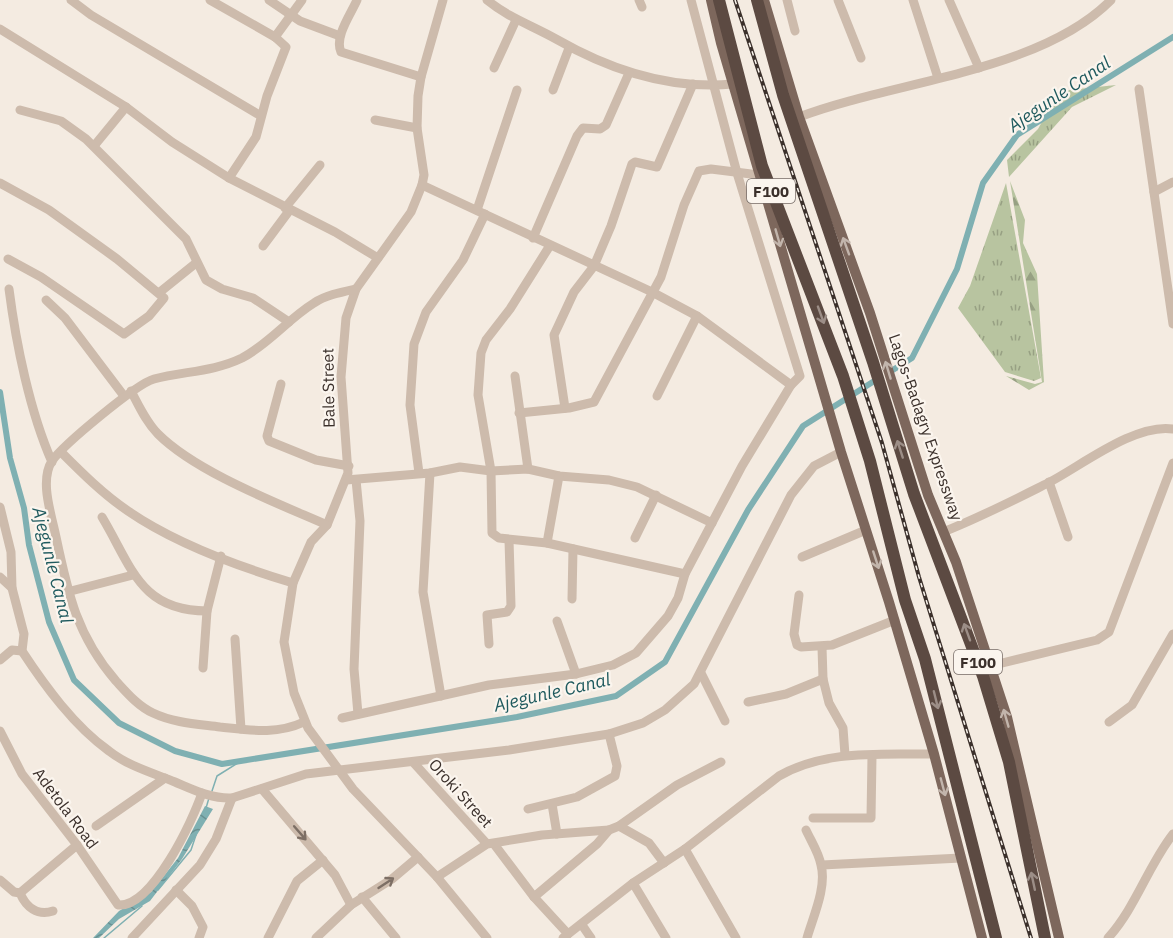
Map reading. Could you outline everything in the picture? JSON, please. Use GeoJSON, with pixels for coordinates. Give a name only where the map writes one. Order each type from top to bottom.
{"type":"FeatureCollection","features":[{"type":"Feature","properties":{"kind":"highway","name":"F100"},"geometry":{"type":"LineString","coordinates":[[719,0],[762,166],[843,375],[853,407],[905,600],[925,659],[996,938]]}},
{"type":"Feature","properties":{"kind":"highway","name":"Lagos-Badagry Expressway"},"geometry":{"type":"LineString","coordinates":[[757,0],[783,96],[873,362],[914,494],[983,676],[1009,762],[1045,938]]}},
{"type":"Feature","properties":{"kind":"main road"},"geometry":{"type":"LineString","coordinates":[[711,0],[732,84],[832,424],[895,620],[934,754],[982,938]]}},
{"type":"Feature","properties":{"kind":"main road","name":"Lagos-Badagry Expressway"},"geometry":{"type":"LineString","coordinates":[[764,0],[799,117],[879,341],[928,495],[956,562],[990,666],[1014,748],[1059,938]]}},
{"type":"Feature","properties":{"kind":"street"},"geometry":{"type":"LineString","coordinates":[[71,0],[91,15],[261,116]]}},
{"type":"Feature","properties":{"kind":"street"},"geometry":{"type":"LineString","coordinates":[[269,0],[290,16],[340,36]]}},
{"type":"Feature","properties":{"kind":"street"},"geometry":{"type":"LineString","coordinates":[[275,37],[302,0]]}},
{"type":"Feature","properties":{"kind":"street"},"geometry":{"type":"LineString","coordinates":[[357,0],[340,36],[339,47],[346,55],[421,77]]}},
{"type":"Feature","properties":{"kind":"street","name":"Bale Street"},"geometry":{"type":"LineString","coordinates":[[442,0],[421,77],[417,128],[424,175],[422,185],[411,212],[356,289],[346,318],[341,356],[341,405],[351,480],[327,525],[311,542],[293,583],[284,642],[289,676],[306,725],[364,802],[437,877],[487,938]]}},
{"type":"Feature","properties":{"kind":"street"},"geometry":{"type":"LineString","coordinates":[[691,0],[737,172],[800,376]]}},
{"type":"Feature","properties":{"kind":"street"},"geometry":{"type":"LineString","coordinates":[[787,0],[795,31]]}},
{"type":"Feature","properties":{"kind":"street"},"geometry":{"type":"LineString","coordinates":[[838,0],[861,58]]}},
{"type":"Feature","properties":{"kind":"street"},"geometry":{"type":"LineString","coordinates":[[913,0],[938,78]]}},
{"type":"Feature","properties":{"kind":"street"},"geometry":{"type":"LineString","coordinates":[[799,117],[979,68],[1074,30],[1087,22],[1111,0]]}},
{"type":"Feature","properties":{"kind":"street"},"geometry":{"type":"LineString","coordinates":[[489,1],[516,20],[569,48],[629,73],[693,84],[714,86],[732,84]]}},
{"type":"Feature","properties":{"kind":"street"},"geometry":{"type":"LineString","coordinates":[[953,1],[979,68]]}},
{"type":"Feature","properties":{"kind":"street"},"geometry":{"type":"LineString","coordinates":[[217,2],[275,37],[286,47],[274,75],[251,147],[228,178]]}},
{"type":"Feature","properties":{"kind":"street"},"geometry":{"type":"LineString","coordinates":[[494,68],[516,20]]}},
{"type":"Feature","properties":{"kind":"street"},"geometry":{"type":"LineString","coordinates":[[0,29],[126,107],[172,142],[228,178],[287,210],[335,232],[378,258]]}},
{"type":"Feature","properties":{"kind":"street"},"geometry":{"type":"LineString","coordinates":[[553,90],[569,48]]}},
{"type":"Feature","properties":{"kind":"street"},"geometry":{"type":"LineString","coordinates":[[533,238],[577,136],[583,128],[600,129],[606,125],[629,73]]}},
{"type":"Feature","properties":{"kind":"street"},"geometry":{"type":"LineString","coordinates":[[565,408],[554,335],[574,292],[594,266],[611,226],[632,164],[635,162],[657,167],[693,84]]}},
{"type":"Feature","properties":{"kind":"street"},"geometry":{"type":"LineString","coordinates":[[1139,89],[1154,192],[1169,262],[1173,324]]}},
{"type":"Feature","properties":{"kind":"street"},"geometry":{"type":"LineString","coordinates":[[419,473],[410,405],[414,344],[426,312],[463,260],[481,212],[517,90]]}},
{"type":"Feature","properties":{"kind":"street"},"geometry":{"type":"LineString","coordinates":[[94,146],[126,107]]}},
{"type":"Feature","properties":{"kind":"street"},"geometry":{"type":"LineString","coordinates":[[20,110],[61,121],[94,146],[186,239],[200,272],[212,285],[253,298],[289,322]]}},
{"type":"Feature","properties":{"kind":"street"},"geometry":{"type":"LineString","coordinates":[[375,120],[417,128]]}},
{"type":"Feature","properties":{"kind":"street"},"geometry":{"type":"LineString","coordinates":[[263,246],[320,165]]}},
{"type":"Feature","properties":{"kind":"street"},"geometry":{"type":"LineString","coordinates":[[519,413],[591,405],[594,402],[661,277],[696,174],[703,169],[711,168],[759,175]]}},
{"type":"Feature","properties":{"kind":"street"},"geometry":{"type":"LineString","coordinates":[[1154,192],[1173,182]]}},
{"type":"Feature","properties":{"kind":"street"},"geometry":{"type":"LineString","coordinates":[[0,183],[49,210],[160,292],[164,300],[148,316],[124,334],[41,277],[8,260]]}},
{"type":"Feature","properties":{"kind":"street"},"geometry":{"type":"LineString","coordinates":[[422,185],[652,292],[697,316],[791,385]]}},
{"type":"Feature","properties":{"kind":"street"},"geometry":{"type":"LineString","coordinates":[[549,246],[510,309],[486,340],[480,353],[478,375],[480,416],[491,471],[491,530],[495,537],[508,540],[546,543],[685,574]]}},
{"type":"Feature","properties":{"kind":"street"},"geometry":{"type":"LineString","coordinates":[[160,292],[196,263]]}},
{"type":"Feature","properties":{"kind":"street"},"geometry":{"type":"LineString","coordinates":[[9,289],[15,336],[38,426],[52,462],[47,493],[67,592],[79,626],[102,664],[140,706],[180,722],[241,729],[285,730],[306,725]]}},
{"type":"Feature","properties":{"kind":"street"},"geometry":{"type":"LineString","coordinates":[[52,462],[127,394],[154,379],[210,370],[241,358],[267,342],[314,303],[356,289]]}},
{"type":"Feature","properties":{"kind":"street"},"geometry":{"type":"LineString","coordinates":[[46,300],[65,318],[151,426],[171,445],[224,477],[327,525]]}},
{"type":"Feature","properties":{"kind":"street"},"geometry":{"type":"LineString","coordinates":[[657,396],[697,316]]}},
{"type":"Feature","properties":{"kind":"street"},"geometry":{"type":"LineString","coordinates":[[342,718],[489,686],[576,674],[613,665],[636,653],[653,637],[668,616],[678,598],[685,574],[762,430],[791,385],[815,365]]}},
{"type":"Feature","properties":{"kind":"street"},"geometry":{"type":"LineString","coordinates":[[515,376],[528,469]]}},
{"type":"Feature","properties":{"kind":"street"},"geometry":{"type":"LineString","coordinates":[[281,384],[267,435],[269,441],[316,460],[349,466]]}},
{"type":"Feature","properties":{"kind":"street"},"geometry":{"type":"LineString","coordinates":[[943,532],[1049,482],[1103,451],[1151,429],[1173,429]]}},
{"type":"Feature","properties":{"kind":"street"},"geometry":{"type":"LineString","coordinates":[[0,507],[12,558],[12,588],[24,634],[22,651],[51,692],[98,743],[125,762],[221,799],[232,798],[306,774],[337,767],[413,762],[609,734],[626,730],[665,710],[694,684],[701,673],[767,537],[791,495],[814,466],[841,452]]}},
{"type":"Feature","properties":{"kind":"street"},"geometry":{"type":"LineString","coordinates":[[62,453],[95,485],[128,511],[173,536],[251,570],[293,583]]}},
{"type":"Feature","properties":{"kind":"street"},"geometry":{"type":"LineString","coordinates":[[990,666],[1097,640],[1109,632],[1173,463]]}},
{"type":"Feature","properties":{"kind":"street"},"geometry":{"type":"LineString","coordinates":[[358,714],[354,669],[360,514],[351,480],[430,473],[460,467],[491,471],[528,469],[559,476],[609,480],[656,495],[712,523]]}},
{"type":"Feature","properties":{"kind":"street"},"geometry":{"type":"LineString","coordinates":[[430,473],[423,592],[441,696]]}},
{"type":"Feature","properties":{"kind":"street"},"geometry":{"type":"LineString","coordinates":[[546,543],[559,476]]}},
{"type":"Feature","properties":{"kind":"street"},"geometry":{"type":"LineString","coordinates":[[1049,482],[1068,537]]}},
{"type":"Feature","properties":{"kind":"street"},"geometry":{"type":"LineString","coordinates":[[635,538],[656,495]]}},
{"type":"Feature","properties":{"kind":"street"},"geometry":{"type":"LineString","coordinates":[[102,517],[133,575],[148,591],[178,610],[207,611]]}},
{"type":"Feature","properties":{"kind":"street"},"geometry":{"type":"LineString","coordinates":[[802,556],[866,530]]}},
{"type":"Feature","properties":{"kind":"street"},"geometry":{"type":"LineString","coordinates":[[489,644],[487,615],[507,612],[511,606],[508,540]]}},
{"type":"Feature","properties":{"kind":"street"},"geometry":{"type":"LineString","coordinates":[[572,599],[573,549]]}},
{"type":"Feature","properties":{"kind":"street"},"geometry":{"type":"LineString","coordinates":[[203,668],[207,611],[221,556]]}},
{"type":"Feature","properties":{"kind":"street"},"geometry":{"type":"LineString","coordinates":[[67,592],[133,575]]}},
{"type":"Feature","properties":{"kind":"street"},"geometry":{"type":"LineString","coordinates":[[0,577],[12,588]]}},
{"type":"Feature","properties":{"kind":"street"},"geometry":{"type":"LineString","coordinates":[[799,595],[795,640],[801,647],[822,647],[842,642],[895,620]]}},
{"type":"Feature","properties":{"kind":"street"},"geometry":{"type":"LineString","coordinates":[[557,621],[576,674]]}},
{"type":"Feature","properties":{"kind":"street"},"geometry":{"type":"LineString","coordinates":[[1110,722],[1132,705],[1173,634]]}},
{"type":"Feature","properties":{"kind":"street"},"geometry":{"type":"LineString","coordinates":[[235,639],[241,729]]}},
{"type":"Feature","properties":{"kind":"street"},"geometry":{"type":"LineString","coordinates":[[822,647],[823,679],[829,704],[843,728],[845,755]]}},
{"type":"Feature","properties":{"kind":"street"},"geometry":{"type":"LineString","coordinates":[[0,660],[12,650],[22,651]]}},
{"type":"Feature","properties":{"kind":"street"},"geometry":{"type":"LineString","coordinates":[[701,673],[725,721]]}},
{"type":"Feature","properties":{"kind":"street"},"geometry":{"type":"LineString","coordinates":[[748,702],[786,694],[823,679]]}},
{"type":"Feature","properties":{"kind":"street","name":"Adetola Road"},"geometry":{"type":"LineString","coordinates":[[0,731],[22,774],[77,845],[113,901],[118,905],[127,903],[156,879],[182,840],[206,794]]}},
{"type":"Feature","properties":{"kind":"street"},"geometry":{"type":"LineString","coordinates":[[528,809],[585,795],[615,776],[617,765],[609,734]]}},
{"type":"Feature","properties":{"kind":"street"},"geometry":{"type":"LineString","coordinates":[[566,936],[633,883],[685,849],[779,776],[807,762],[845,755],[934,754]]}},
{"type":"Feature","properties":{"kind":"street"},"geometry":{"type":"LineString","coordinates":[[813,819],[871,818],[872,756]]}},
{"type":"Feature","properties":{"kind":"street","name":"Oroki Street"},"geometry":{"type":"LineString","coordinates":[[413,762],[490,844],[566,936]]}},
{"type":"Feature","properties":{"kind":"street"},"geometry":{"type":"LineString","coordinates":[[534,897],[614,828],[660,795],[721,762]]}},
{"type":"Feature","properties":{"kind":"street"},"geometry":{"type":"LineString","coordinates":[[96,826],[165,778]]}},
{"type":"Feature","properties":{"kind":"street"},"geometry":{"type":"LineString","coordinates":[[262,789],[323,860],[344,889],[351,906]]}},
{"type":"Feature","properties":{"kind":"street"},"geometry":{"type":"LineString","coordinates":[[132,938],[206,855],[232,798]]}},
{"type":"Feature","properties":{"kind":"street"},"geometry":{"type":"LineString","coordinates":[[552,804],[557,834]]}},
{"type":"Feature","properties":{"kind":"street"},"geometry":{"type":"LineString","coordinates":[[437,877],[490,844],[614,828],[650,843],[664,863]]}},
{"type":"Feature","properties":{"kind":"street"},"geometry":{"type":"LineString","coordinates":[[806,830],[822,865],[820,893],[807,938]]}},
{"type":"Feature","properties":{"kind":"street"},"geometry":{"type":"LineString","coordinates":[[1108,938],[1126,913],[1161,850],[1173,834]]}},
{"type":"Feature","properties":{"kind":"street"},"geometry":{"type":"LineString","coordinates":[[20,893],[77,845]]}},
{"type":"Feature","properties":{"kind":"street"},"geometry":{"type":"LineString","coordinates":[[685,849],[736,938]]}},
{"type":"Feature","properties":{"kind":"street"},"geometry":{"type":"LineString","coordinates":[[316,938],[362,897],[392,879],[418,857]]}},
{"type":"Feature","properties":{"kind":"street"},"geometry":{"type":"LineString","coordinates":[[822,865],[961,858]]}},
{"type":"Feature","properties":{"kind":"street"},"geometry":{"type":"LineString","coordinates":[[268,938],[297,881],[323,860]]}},
{"type":"Feature","properties":{"kind":"street"},"geometry":{"type":"LineString","coordinates":[[0,880],[14,892],[20,893],[30,908],[42,914],[53,911]]}},
{"type":"Feature","properties":{"kind":"street"},"geometry":{"type":"LineString","coordinates":[[633,883],[666,938]]}},
{"type":"Feature","properties":{"kind":"street"},"geometry":{"type":"LineString","coordinates":[[176,890],[192,906],[203,927],[199,938]]}},
{"type":"Feature","properties":{"kind":"street"},"geometry":{"type":"LineString","coordinates":[[362,897],[396,938]]}},
{"type":"Feature","properties":{"kind":"street"},"geometry":{"type":"LineString","coordinates":[[582,925],[591,938]]}},
{"type":"Feature","properties":{"kind":"green space"},"geometry":{"type":"Polygon","coordinates":[[[1116,85],[1072,107],[1009,177],[1007,160],[1038,129],[1048,111],[1069,90],[1116,85]]]}},
{"type":"Feature","properties":{"kind":"green space"},"geometry":{"type":"Polygon","coordinates":[[[1010,181],[1025,220],[1023,243],[1037,274],[1044,382],[1029,390],[1006,376],[1035,384],[1042,382],[1010,181]]]}},
{"type":"Feature","properties":{"kind":"green space"},"geometry":{"type":"Polygon","coordinates":[[[1006,183],[1041,378],[1034,381],[1005,372],[958,308],[970,286],[1006,183]]]}},
{"type":"Feature","properties":{"kind":"water"},"geometry":{"type":"Polygon","coordinates":[[[205,806],[213,809],[182,859],[150,901],[119,919],[99,938],[93,938],[119,911],[151,892],[178,858],[205,806]]]}},
{"type":"Feature","properties":{"kind":"waterway","name":"Ajegunle Canal"},"geometry":{"type":"LineString","coordinates":[[888,373],[912,358],[957,269],[983,183],[1017,135],[1173,37]]}},
{"type":"Feature","properties":{"kind":"waterway","name":"Ajegunle Canal"},"geometry":{"type":"LineString","coordinates":[[0,392],[10,458],[24,508],[29,545],[49,622],[74,680],[119,723],[175,751],[222,764],[517,717],[616,696],[665,662],[748,510],[803,426],[879,378]]}},
{"type":"Feature","properties":{"kind":"waterway"},"geometry":{"type":"LineString","coordinates":[[212,791],[217,776],[241,761]]}},
{"type":"Feature","properties":{"kind":"waterway"},"geometry":{"type":"LineString","coordinates":[[206,808],[209,798]]}},
{"type":"Feature","properties":{"kind":"waterway"},"geometry":{"type":"LineString","coordinates":[[158,890],[191,850],[196,835]]}},
{"type":"Feature","properties":{"kind":"waterway"},"geometry":{"type":"LineString","coordinates":[[104,938],[142,906]]}},
{"type":"Feature","properties":{"kind":"railway"},"geometry":{"type":"LineString","coordinates":[[735,0],[882,443],[919,577],[1031,938]]}}]}
